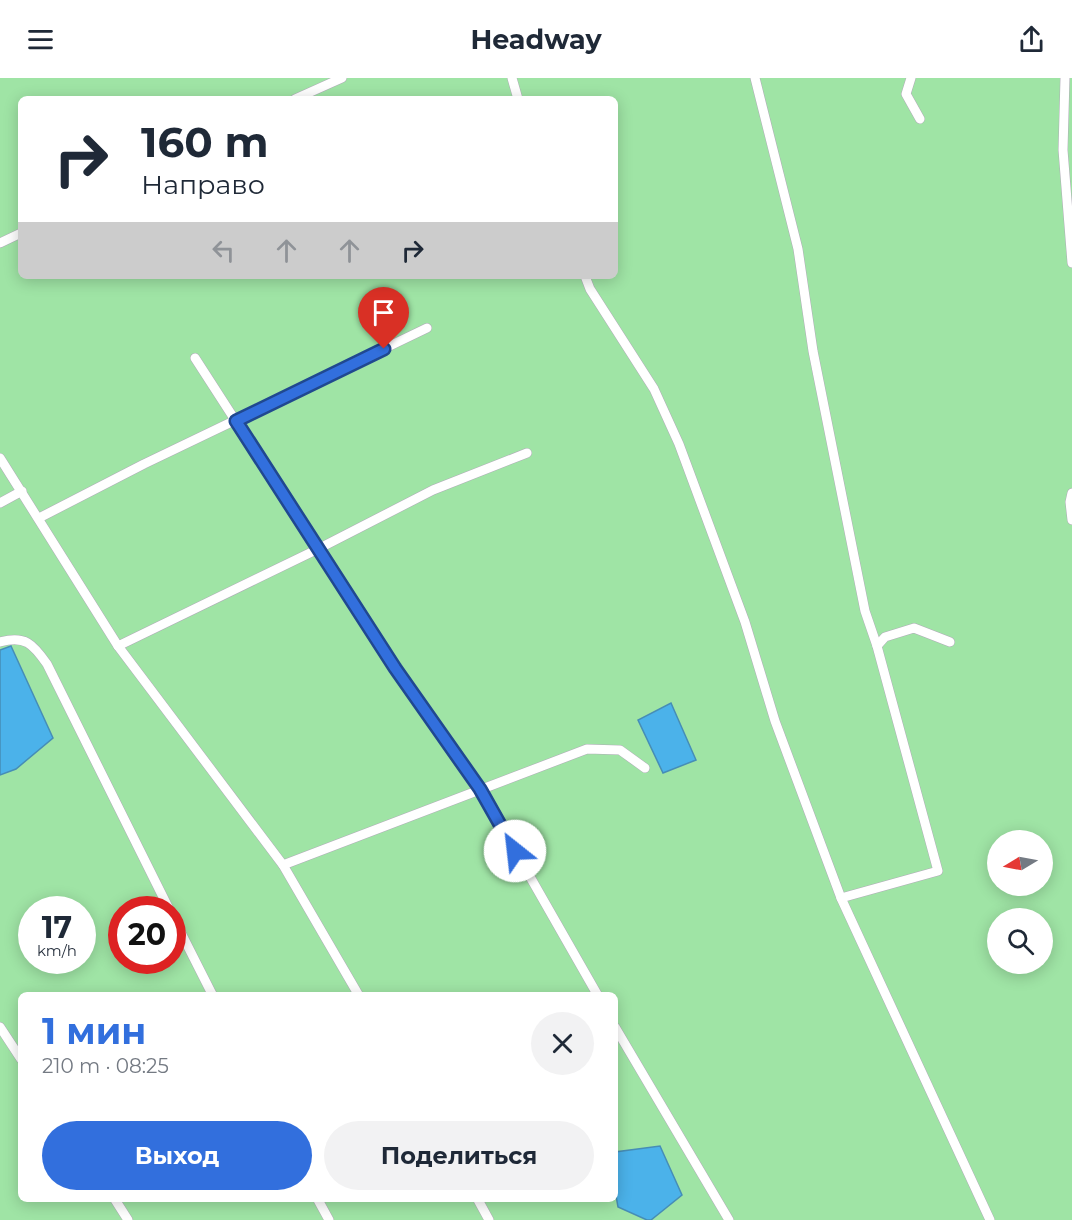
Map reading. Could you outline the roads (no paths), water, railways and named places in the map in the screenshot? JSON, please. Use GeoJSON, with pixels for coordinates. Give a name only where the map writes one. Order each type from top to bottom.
{"type":"FeatureCollection","features":[{"type":"Feature","properties":{"kind":"lane"},"geometry":{"type":"LineString","coordinates":[[302,96],[342,78]]}},
{"type":"Feature","properties":{"kind":"lane"},"geometry":{"type":"LineString","coordinates":[[512,78],[517,96]]}},
{"type":"Feature","properties":{"kind":"lane"},"geometry":{"type":"LineString","coordinates":[[755,78],[798,249],[813,351],[864,611],[877,646],[938,871],[842,898]]}},
{"type":"Feature","properties":{"kind":"lane"},"geometry":{"type":"LineString","coordinates":[[911,78],[906,94],[920,119]]}},
{"type":"Feature","properties":{"kind":"lane"},"geometry":{"type":"LineString","coordinates":[[1065,78],[1063,150],[1072,263]]}},
{"type":"Feature","properties":{"kind":"lane"},"geometry":{"type":"LineString","coordinates":[[0,243],[18,234]]}},
{"type":"Feature","properties":{"kind":"lane"},"geometry":{"type":"LineString","coordinates":[[586,279],[590,289],[654,389],[679,444],[745,622],[775,721],[842,898],[990,1220]]}},
{"type":"Feature","properties":{"kind":"lane"},"geometry":{"type":"LineString","coordinates":[[39,519],[144,464],[427,328]]}},
{"type":"Feature","properties":{"kind":"lane"},"geometry":{"type":"LineString","coordinates":[[195,358],[395,668],[480,789],[596,992]]}},
{"type":"Feature","properties":{"kind":"lane"},"geometry":{"type":"LineString","coordinates":[[118,646],[434,490],[527,453]]}},
{"type":"Feature","properties":{"kind":"lane"},"geometry":{"type":"LineString","coordinates":[[0,458],[118,646],[283,865],[357,992]]}},
{"type":"Feature","properties":{"kind":"lane"},"geometry":{"type":"LineString","coordinates":[[0,503],[22,491]]}},
{"type":"Feature","properties":{"kind":"lane"},"geometry":{"type":"LineString","coordinates":[[1072,493],[1070,502],[1072,520]]}},
{"type":"Feature","properties":{"kind":"lane"},"geometry":{"type":"LineString","coordinates":[[877,646],[885,637],[914,628],[950,642]]}},
{"type":"Feature","properties":{"kind":"lane"},"geometry":{"type":"LineString","coordinates":[[0,642],[12,639],[23,640],[35,648],[47,664],[163,896]]}},
{"type":"Feature","properties":{"kind":"lane"},"geometry":{"type":"LineString","coordinates":[[283,865],[587,749],[620,750],[645,768]]}},
{"type":"Feature","properties":{"kind":"lane"},"geometry":{"type":"LineString","coordinates":[[186,943],[211,992]]}},
{"type":"Feature","properties":{"kind":"lane"},"geometry":{"type":"LineString","coordinates":[[0,1028],[18,1055]]}},
{"type":"Feature","properties":{"kind":"lane"},"geometry":{"type":"LineString","coordinates":[[618,1032],[729,1220]]}},
{"type":"Feature","properties":{"kind":"lane"},"geometry":{"type":"LineString","coordinates":[[117,1202],[128,1220]]}},
{"type":"Feature","properties":{"kind":"lane"},"geometry":{"type":"LineString","coordinates":[[319,1202],[329,1220]]}},
{"type":"Feature","properties":{"kind":"lane"},"geometry":{"type":"LineString","coordinates":[[479,1202],[489,1220]]}},
{"type":"Feature","properties":{"kind":"water"},"geometry":{"type":"Polygon","coordinates":[[[11,646],[53,738],[16,769],[0,775],[0,650],[11,646]]]}},
{"type":"Feature","properties":{"kind":"water"},"geometry":{"type":"Polygon","coordinates":[[[671,703],[696,760],[663,773],[638,720],[671,703]]]}},
{"type":"Feature","properties":{"kind":"water"},"geometry":{"type":"Polygon","coordinates":[[[660,1146],[682,1195],[651,1220],[618,1207],[618,1152],[660,1146]]]}}]}
